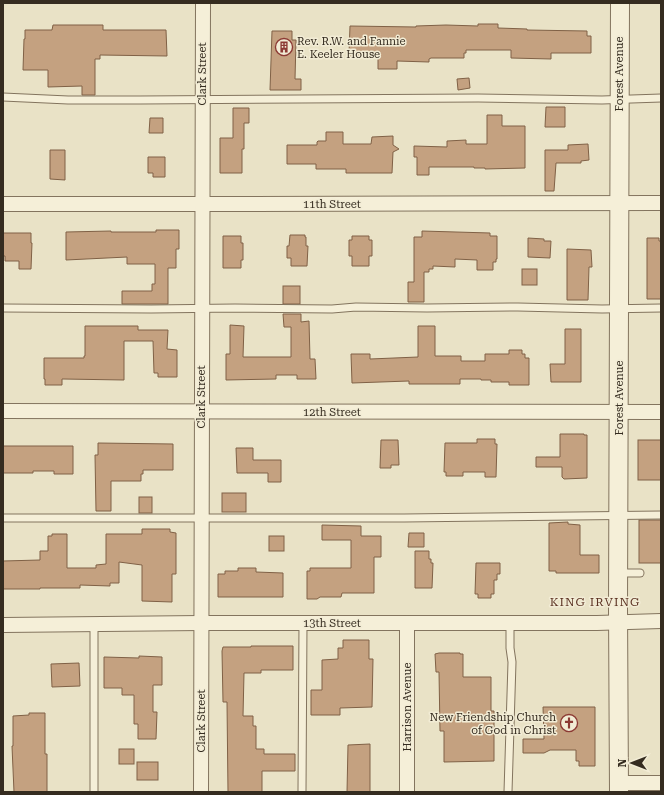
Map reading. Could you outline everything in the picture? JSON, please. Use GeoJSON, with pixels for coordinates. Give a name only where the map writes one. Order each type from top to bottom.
{"type":"FeatureCollection","features":[{"type":"Feature","properties":{"kind":"street","name":"Clark Street"},"geometry":{"type":"LineString","coordinates":[[201,792],[203,3]]}},
{"type":"Feature","properties":{"kind":"street","name":"Forest Avenue"},"geometry":{"type":"LineString","coordinates":[[619,787],[618,516],[620,3]]}},
{"type":"Feature","properties":{"kind":"street","name":"11th Street"},"geometry":{"type":"LineString","coordinates":[[3,204],[661,203]]}},
{"type":"Feature","properties":{"kind":"street","name":"12th Street"},"geometry":{"type":"LineString","coordinates":[[3,411],[661,412]]}},
{"type":"Feature","properties":{"kind":"street","name":"13th Street"},"geometry":{"type":"LineString","coordinates":[[3,625],[94,623],[597,623],[618,621],[661,621]]}},
{"type":"Feature","properties":{"kind":"street","name":"Harrison Avenue"},"geometry":{"type":"LineString","coordinates":[[407,623],[407,792]]}},
{"type":"Feature","properties":{"kind":"street"},"geometry":{"type":"LineString","coordinates":[[619,787],[661,782]]}},
{"type":"Feature","properties":{"kind":"lane"},"geometry":{"type":"LineString","coordinates":[[3,97],[68,100],[485,98],[602,100],[619,98],[661,98]]}},
{"type":"Feature","properties":{"kind":"lane"},"geometry":{"type":"LineString","coordinates":[[3,308],[661,308]]}},
{"type":"Feature","properties":{"kind":"lane"},"geometry":{"type":"LineString","coordinates":[[3,518],[661,515]]}},
{"type":"Feature","properties":{"kind":"lane"},"geometry":{"type":"LineString","coordinates":[[618,573],[640,573]]}},
{"type":"Feature","properties":{"kind":"lane"},"geometry":{"type":"LineString","coordinates":[[94,623],[94,792]]}},
{"type":"Feature","properties":{"kind":"lane"},"geometry":{"type":"LineString","coordinates":[[302,792],[303,623]]}},
{"type":"Feature","properties":{"kind":"lane"},"geometry":{"type":"LineString","coordinates":[[508,792],[512,662],[510,648],[510,623]]}},
{"type":"Feature","properties":{"kind":"building"},"geometry":{"type":"Polygon","coordinates":[[[478,24],[498,24],[498,28],[527,30],[587,31],[587,36],[591,36],[591,53],[551,53],[551,59],[511,58],[511,50],[466,50],[466,53],[464,53],[464,58],[431,58],[429,59],[429,62],[397,61],[397,69],[378,69],[378,57],[350,57],[349,53],[350,26],[416,27],[446,25],[478,26],[478,24]]]}},
{"type":"Feature","properties":{"kind":"building"},"geometry":{"type":"Polygon","coordinates":[[[53,25],[103,25],[103,30],[166,30],[167,56],[100,55],[100,59],[95,59],[95,95],[82,95],[82,86],[48,87],[48,70],[23,70],[24,39],[25,30],[52,30],[53,25]]]}},
{"type":"Feature","properties":{"kind":"building"},"geometry":{"type":"Polygon","coordinates":[[[272,31],[292,31],[292,40],[296,40],[295,79],[301,79],[301,90],[270,90],[272,31]]]}},
{"type":"Feature","properties":{"kind":"building"},"geometry":{"type":"Polygon","coordinates":[[[469,78],[470,88],[458,90],[457,79],[469,78]]]}},
{"type":"Feature","properties":{"kind":"building"},"geometry":{"type":"Polygon","coordinates":[[[546,107],[565,107],[565,127],[545,127],[546,107]]]}},
{"type":"Feature","properties":{"kind":"building"},"geometry":{"type":"Polygon","coordinates":[[[233,108],[249,108],[249,123],[244,123],[242,173],[220,173],[220,138],[233,138],[233,108]]]}},
{"type":"Feature","properties":{"kind":"building"},"geometry":{"type":"Polygon","coordinates":[[[487,115],[502,115],[502,126],[525,126],[525,168],[485,169],[474,167],[429,167],[429,175],[417,175],[417,157],[414,157],[414,146],[447,147],[447,141],[466,140],[466,144],[487,144],[487,115]]]}},
{"type":"Feature","properties":{"kind":"building"},"geometry":{"type":"Polygon","coordinates":[[[150,118],[163,118],[163,133],[149,133],[150,118]]]}},
{"type":"Feature","properties":{"kind":"building"},"geometry":{"type":"Polygon","coordinates":[[[326,132],[343,132],[343,144],[371,144],[372,137],[393,136],[393,145],[399,149],[393,152],[392,173],[346,173],[346,169],[316,169],[316,164],[287,164],[287,145],[317,145],[318,141],[326,141],[326,132]]]}},
{"type":"Feature","properties":{"kind":"building"},"geometry":{"type":"Polygon","coordinates":[[[588,144],[589,160],[581,161],[581,163],[556,163],[554,191],[545,191],[545,150],[568,150],[568,145],[588,144]]]}},
{"type":"Feature","properties":{"kind":"building"},"geometry":{"type":"Polygon","coordinates":[[[50,150],[65,150],[65,180],[50,179],[50,150]]]}},
{"type":"Feature","properties":{"kind":"building"},"geometry":{"type":"Polygon","coordinates":[[[148,157],[165,157],[165,177],[153,177],[153,173],[148,173],[148,157]]]}},
{"type":"Feature","properties":{"kind":"building"},"geometry":{"type":"Polygon","coordinates":[[[156,230],[179,230],[179,249],[176,249],[176,268],[168,268],[168,304],[122,304],[122,291],[152,291],[152,284],[155,284],[155,264],[127,264],[127,257],[66,260],[66,232],[156,232],[156,230]]]}},
{"type":"Feature","properties":{"kind":"building"},"geometry":{"type":"Polygon","coordinates":[[[422,231],[490,233],[490,236],[497,236],[497,259],[496,262],[493,262],[493,270],[477,270],[477,260],[455,259],[455,267],[433,266],[433,269],[429,269],[429,272],[424,272],[424,302],[408,302],[408,282],[414,282],[414,237],[422,237],[422,231]]]}},
{"type":"Feature","properties":{"kind":"building"},"geometry":{"type":"Polygon","coordinates":[[[3,233],[31,233],[31,269],[19,269],[19,261],[5,261],[5,256],[3,256],[3,233]]]}},
{"type":"Feature","properties":{"kind":"building"},"geometry":{"type":"Polygon","coordinates":[[[290,235],[305,235],[306,246],[308,246],[307,266],[291,266],[291,258],[287,258],[287,246],[289,246],[290,235]]]}},
{"type":"Feature","properties":{"kind":"building"},"geometry":{"type":"Polygon","coordinates":[[[223,236],[241,236],[241,243],[243,243],[243,260],[241,260],[241,268],[223,268],[223,236]]]}},
{"type":"Feature","properties":{"kind":"building"},"geometry":{"type":"Polygon","coordinates":[[[352,236],[369,236],[369,240],[372,240],[372,256],[369,256],[369,266],[352,266],[352,256],[349,256],[349,240],[352,240],[352,236]]]}},
{"type":"Feature","properties":{"kind":"building"},"geometry":{"type":"Polygon","coordinates":[[[528,238],[551,241],[550,258],[528,257],[528,238]]]}},
{"type":"Feature","properties":{"kind":"building"},"geometry":{"type":"Polygon","coordinates":[[[647,238],[659,238],[659,241],[661,241],[661,299],[647,299],[647,238]]]}},
{"type":"Feature","properties":{"kind":"building"},"geometry":{"type":"Polygon","coordinates":[[[567,249],[591,250],[592,267],[589,267],[588,300],[567,300],[567,249]]]}},
{"type":"Feature","properties":{"kind":"building"},"geometry":{"type":"Polygon","coordinates":[[[522,269],[537,269],[537,285],[522,285],[522,269]]]}},
{"type":"Feature","properties":{"kind":"building"},"geometry":{"type":"Polygon","coordinates":[[[283,286],[300,286],[300,304],[283,304],[283,286]]]}},
{"type":"Feature","properties":{"kind":"building"},"geometry":{"type":"Polygon","coordinates":[[[283,314],[301,314],[301,322],[309,321],[310,359],[315,359],[316,379],[297,379],[297,375],[276,375],[276,379],[226,380],[226,354],[230,354],[230,325],[244,326],[243,357],[291,357],[291,327],[284,327],[283,314]]]}},
{"type":"Feature","properties":{"kind":"building"},"geometry":{"type":"Polygon","coordinates":[[[85,326],[138,326],[138,330],[168,330],[167,349],[177,350],[177,377],[158,377],[158,373],[154,373],[153,341],[124,341],[124,380],[62,379],[62,385],[45,385],[44,358],[84,358],[85,326]]]}},
{"type":"Feature","properties":{"kind":"building"},"geometry":{"type":"Polygon","coordinates":[[[418,326],[435,326],[435,356],[461,356],[461,361],[485,361],[485,354],[509,354],[509,350],[522,350],[522,354],[525,354],[525,358],[529,358],[529,385],[509,385],[509,382],[491,382],[491,380],[481,379],[460,379],[460,384],[409,384],[409,381],[352,383],[351,354],[370,354],[370,359],[418,357],[418,326]]]}},
{"type":"Feature","properties":{"kind":"building"},"geometry":{"type":"Polygon","coordinates":[[[565,329],[581,329],[581,382],[551,382],[550,364],[565,364],[565,329]]]}},
{"type":"Feature","properties":{"kind":"building"},"geometry":{"type":"Polygon","coordinates":[[[560,434],[587,435],[587,478],[564,479],[562,477],[562,467],[536,467],[536,457],[560,457],[560,434]]]}},
{"type":"Feature","properties":{"kind":"building"},"geometry":{"type":"Polygon","coordinates":[[[477,439],[495,439],[495,444],[497,444],[496,477],[485,477],[485,472],[463,472],[463,476],[446,476],[446,472],[444,472],[445,443],[477,443],[477,439]]]}},
{"type":"Feature","properties":{"kind":"building"},"geometry":{"type":"Polygon","coordinates":[[[381,440],[398,440],[399,465],[391,465],[391,468],[380,468],[381,440]]]}},
{"type":"Feature","properties":{"kind":"building"},"geometry":{"type":"Polygon","coordinates":[[[638,440],[661,440],[661,480],[638,480],[638,440]]]}},
{"type":"Feature","properties":{"kind":"building"},"geometry":{"type":"Polygon","coordinates":[[[98,443],[173,444],[173,470],[143,470],[143,474],[141,474],[141,481],[111,481],[111,511],[96,511],[95,455],[98,455],[98,443]]]}},
{"type":"Feature","properties":{"kind":"building"},"geometry":{"type":"Polygon","coordinates":[[[3,446],[73,446],[73,474],[54,474],[54,471],[3,473],[3,446]]]}},
{"type":"Feature","properties":{"kind":"building"},"geometry":{"type":"Polygon","coordinates":[[[236,448],[253,448],[253,460],[281,460],[281,482],[268,482],[268,473],[237,473],[236,448]]]}},
{"type":"Feature","properties":{"kind":"building"},"geometry":{"type":"Polygon","coordinates":[[[222,493],[246,493],[246,512],[222,512],[222,493]]]}},
{"type":"Feature","properties":{"kind":"building"},"geometry":{"type":"Polygon","coordinates":[[[139,497],[152,497],[152,513],[139,513],[139,497]]]}},
{"type":"Feature","properties":{"kind":"building"},"geometry":{"type":"Polygon","coordinates":[[[639,520],[661,520],[661,563],[639,563],[639,520]]]}},
{"type":"Feature","properties":{"kind":"building"},"geometry":{"type":"Polygon","coordinates":[[[568,522],[568,524],[580,525],[580,555],[599,555],[599,573],[556,573],[556,571],[549,571],[549,523],[568,522]]]}},
{"type":"Feature","properties":{"kind":"building"},"geometry":{"type":"Polygon","coordinates":[[[322,525],[361,526],[361,536],[381,536],[381,557],[374,557],[374,593],[342,593],[341,597],[320,597],[317,599],[307,599],[307,571],[310,571],[310,568],[351,568],[351,540],[322,540],[322,525]]]}},
{"type":"Feature","properties":{"kind":"building"},"geometry":{"type":"Polygon","coordinates":[[[142,529],[170,529],[170,532],[176,533],[176,574],[172,574],[172,602],[142,601],[142,565],[119,562],[119,583],[110,583],[110,586],[80,585],[80,588],[3,589],[3,561],[40,560],[40,551],[48,551],[48,536],[52,536],[52,534],[67,534],[67,568],[96,568],[96,565],[106,564],[106,534],[142,534],[142,529]]]}},
{"type":"Feature","properties":{"kind":"building"},"geometry":{"type":"Polygon","coordinates":[[[409,533],[424,533],[424,547],[408,547],[409,533]]]}},
{"type":"Feature","properties":{"kind":"building"},"geometry":{"type":"Polygon","coordinates":[[[269,536],[284,536],[284,551],[269,551],[269,536]]]}},
{"type":"Feature","properties":{"kind":"building"},"geometry":{"type":"Polygon","coordinates":[[[415,551],[429,551],[429,559],[431,559],[431,563],[433,563],[432,588],[415,588],[415,551]]]}},
{"type":"Feature","properties":{"kind":"building"},"geometry":{"type":"Polygon","coordinates":[[[476,563],[500,563],[500,574],[497,574],[497,580],[494,580],[494,594],[491,594],[491,598],[478,598],[478,594],[475,594],[476,563]]]}},
{"type":"Feature","properties":{"kind":"building"},"geometry":{"type":"Polygon","coordinates":[[[238,568],[256,568],[256,572],[283,573],[283,597],[218,597],[218,574],[225,574],[225,571],[238,571],[238,568]]]}},
{"type":"Feature","properties":{"kind":"building"},"geometry":{"type":"Polygon","coordinates":[[[343,640],[369,640],[369,659],[373,659],[372,707],[340,708],[340,715],[311,715],[311,690],[322,690],[322,660],[338,659],[338,648],[343,648],[343,640]]]}},
{"type":"Feature","properties":{"kind":"building"},"geometry":{"type":"Polygon","coordinates":[[[293,646],[293,670],[261,670],[261,673],[244,673],[243,716],[253,716],[253,726],[256,726],[256,749],[264,749],[264,754],[295,754],[295,771],[262,771],[262,792],[228,792],[227,702],[223,702],[222,651],[223,647],[293,646]]]}},
{"type":"Feature","properties":{"kind":"building"},"geometry":{"type":"Polygon","coordinates":[[[435,654],[463,654],[463,677],[491,677],[491,711],[494,711],[494,761],[444,762],[444,731],[440,731],[439,672],[436,672],[435,654]]]}},
{"type":"Feature","properties":{"kind":"building"},"geometry":{"type":"Polygon","coordinates":[[[139,656],[162,657],[162,685],[153,685],[153,712],[157,712],[156,739],[138,739],[138,724],[134,724],[134,695],[122,695],[122,688],[104,688],[104,657],[139,658],[139,656]]]}},
{"type":"Feature","properties":{"kind":"building"},"geometry":{"type":"Polygon","coordinates":[[[79,663],[80,686],[52,687],[51,664],[79,663]]]}},
{"type":"Feature","properties":{"kind":"building","name":"New Friendship Church of God in Christ"},"geometry":{"type":"Polygon","coordinates":[[[543,707],[595,707],[595,766],[579,766],[579,761],[576,761],[576,750],[550,750],[544,753],[523,753],[523,739],[544,739],[543,707]]]}},
{"type":"Feature","properties":{"kind":"building"},"geometry":{"type":"Polygon","coordinates":[[[29,713],[45,713],[47,792],[14,792],[12,746],[13,716],[29,715],[29,713]]]}},
{"type":"Feature","properties":{"kind":"building"},"geometry":{"type":"Polygon","coordinates":[[[370,744],[370,792],[347,792],[348,745],[370,744]]]}},
{"type":"Feature","properties":{"kind":"building"},"geometry":{"type":"Polygon","coordinates":[[[119,749],[134,749],[134,764],[119,764],[119,749]]]}},
{"type":"Feature","properties":{"kind":"building"},"geometry":{"type":"Polygon","coordinates":[[[137,762],[158,762],[158,780],[137,780],[137,762]]]}},
{"type":"Feature","properties":{"kind":"place","name":"Rev. R.W. and Fannie E. Keeler House"},"geometry":{"type":"Point","coordinates":[284,47]}},
{"type":"Feature","properties":{"kind":"place","name":"New Friendship Church of God in Christ"},"geometry":{"type":"Point","coordinates":[569,723]}},
{"type":"Feature","properties":{"kind":"district","name":"KING IRVING"},"geometry":{"type":"Point","coordinates":[595,602]}}]}
